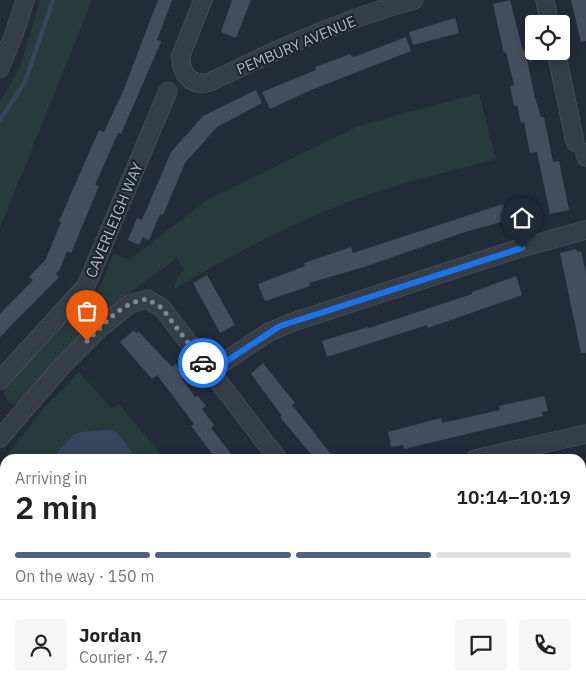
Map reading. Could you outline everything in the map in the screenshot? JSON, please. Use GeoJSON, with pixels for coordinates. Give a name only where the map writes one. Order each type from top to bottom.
{"type":"FeatureCollection","features":[{"type":"Feature","properties":{"kind":"street"},"geometry":{"type":"LineString","coordinates":[[0,67],[25,0]]}},
{"type":"Feature","properties":{"kind":"street","name":"PEMBURY AVENUE"},"geometry":{"type":"LineString","coordinates":[[203,0],[181,55],[182,71],[196,83],[210,82],[302,39],[371,13],[414,0]]}},
{"type":"Feature","properties":{"kind":"street"},"geometry":{"type":"LineString","coordinates":[[545,0],[548,15]]}},
{"type":"Feature","properties":{"kind":"street"},"geometry":{"type":"LineString","coordinates":[[558,60],[582,151]]}},
{"type":"Feature","properties":{"kind":"street","name":"CAVERLEIGH WAY"},"geometry":{"type":"LineString","coordinates":[[0,380],[86,286],[168,91]]}},
{"type":"Feature","properties":{"kind":"street"},"geometry":{"type":"LineString","coordinates":[[210,372],[269,332],[293,322],[517,249],[586,230]]}},
{"type":"Feature","properties":{"kind":"street"},"geometry":{"type":"LineString","coordinates":[[4,426],[118,312],[139,300],[147,299],[162,308],[274,454]]}},
{"type":"Feature","properties":{"kind":"street"},"geometry":{"type":"LineString","coordinates":[[496,454],[586,434]]}},
{"type":"Feature","properties":{"kind":"shaded area"},"geometry":{"type":"Polygon","coordinates":[[[40,0],[92,0],[0,228],[0,102],[20,67],[40,0]]]}},
{"type":"Feature","properties":{"kind":"shaded area"},"geometry":{"type":"Polygon","coordinates":[[[479,93],[496,159],[389,188],[322,212],[247,248],[175,289],[177,278],[184,270],[177,258],[120,300],[62,356],[20,402],[13,405],[6,399],[4,392],[6,386],[102,284],[113,254],[129,260],[207,200],[358,126],[479,93]]]}},
{"type":"Feature","properties":{"kind":"shaded area"},"geometry":{"type":"Polygon","coordinates":[[[79,372],[112,409],[119,404],[161,454],[8,454],[44,408],[79,372]]]}},
{"type":"Feature","properties":{"kind":"building"},"geometry":{"type":"Polygon","coordinates":[[[158,0],[172,0],[157,40],[161,42],[121,134],[118,133],[95,185],[99,186],[71,253],[67,251],[56,274],[59,277],[0,337],[0,314],[33,280],[29,277],[46,259],[61,222],[59,221],[99,130],[104,132],[124,89],[158,0]]]}},
{"type":"Feature","properties":{"kind":"building"},"geometry":{"type":"Polygon","coordinates":[[[232,0],[251,0],[236,38],[221,32],[232,0]]]}},
{"type":"Feature","properties":{"kind":"building"},"geometry":{"type":"Polygon","coordinates":[[[510,0],[523,51],[525,50],[525,60],[527,60],[535,98],[541,117],[544,117],[553,162],[559,161],[569,210],[550,214],[537,152],[530,153],[524,122],[521,123],[517,105],[514,106],[510,86],[514,85],[506,52],[504,53],[493,4],[510,0]]]}},
{"type":"Feature","properties":{"kind":"building"},"geometry":{"type":"Polygon","coordinates":[[[571,0],[586,0],[586,41],[581,42],[571,0]]]}},
{"type":"Feature","properties":{"kind":"building"},"geometry":{"type":"Polygon","coordinates":[[[455,18],[459,33],[413,45],[409,32],[455,18]]]}},
{"type":"Feature","properties":{"kind":"building"},"geometry":{"type":"Polygon","coordinates":[[[406,37],[411,51],[311,90],[270,109],[262,92],[316,70],[315,67],[350,54],[353,57],[357,56],[406,37]]]}},
{"type":"Feature","properties":{"kind":"building"},"geometry":{"type":"Polygon","coordinates":[[[256,90],[262,103],[217,127],[185,163],[163,215],[160,214],[149,240],[143,237],[139,245],[128,240],[137,218],[142,220],[171,152],[203,116],[256,90]]]}},
{"type":"Feature","properties":{"kind":"building"},"geometry":{"type":"Polygon","coordinates":[[[503,204],[508,220],[309,283],[310,286],[265,301],[258,284],[305,266],[304,263],[351,247],[353,253],[503,204]]]}},
{"type":"Feature","properties":{"kind":"building"},"geometry":{"type":"Polygon","coordinates":[[[576,249],[577,252],[581,251],[586,273],[586,353],[581,353],[560,253],[576,249]]]}},
{"type":"Feature","properties":{"kind":"building"},"geometry":{"type":"Polygon","coordinates":[[[207,275],[235,325],[220,333],[193,283],[207,275]]]}},
{"type":"Feature","properties":{"kind":"building"},"geometry":{"type":"Polygon","coordinates":[[[516,276],[522,295],[428,328],[427,325],[327,357],[322,341],[369,328],[472,294],[472,292],[516,276]]]}},
{"type":"Feature","properties":{"kind":"building"},"geometry":{"type":"Polygon","coordinates":[[[134,330],[137,334],[138,331],[172,367],[176,364],[185,376],[182,379],[195,397],[198,396],[206,406],[202,409],[214,425],[211,428],[231,454],[212,454],[191,426],[194,424],[157,375],[152,379],[120,342],[134,330]]]}},
{"type":"Feature","properties":{"kind":"building"},"geometry":{"type":"Polygon","coordinates":[[[263,363],[295,403],[292,405],[331,454],[311,454],[280,417],[282,416],[251,374],[263,363]]]}},
{"type":"Feature","properties":{"kind":"building"},"geometry":{"type":"Polygon","coordinates":[[[544,396],[548,411],[542,412],[543,416],[404,449],[403,445],[391,447],[388,432],[441,418],[442,423],[500,410],[499,406],[544,396]]]}},
{"type":"Feature","properties":{"kind":"waterway"},"geometry":{"type":"LineString","coordinates":[[0,120],[25,82],[53,0]]}},
{"type":"Feature","properties":{"kind":"waterway"},"geometry":{"type":"LineString","coordinates":[[75,454],[83,446],[108,444],[116,454]]}},
{"type":"Feature","properties":{"kind":"way so far"},"geometry":{"type":"LineString","coordinates":[[87,341],[118,312],[130,304],[147,299],[162,308],[203,363]]}},
{"type":"Feature","properties":{"kind":"route"},"geometry":{"type":"LineString","coordinates":[[203,363],[210,372],[280,326],[522,248]]}}]}
